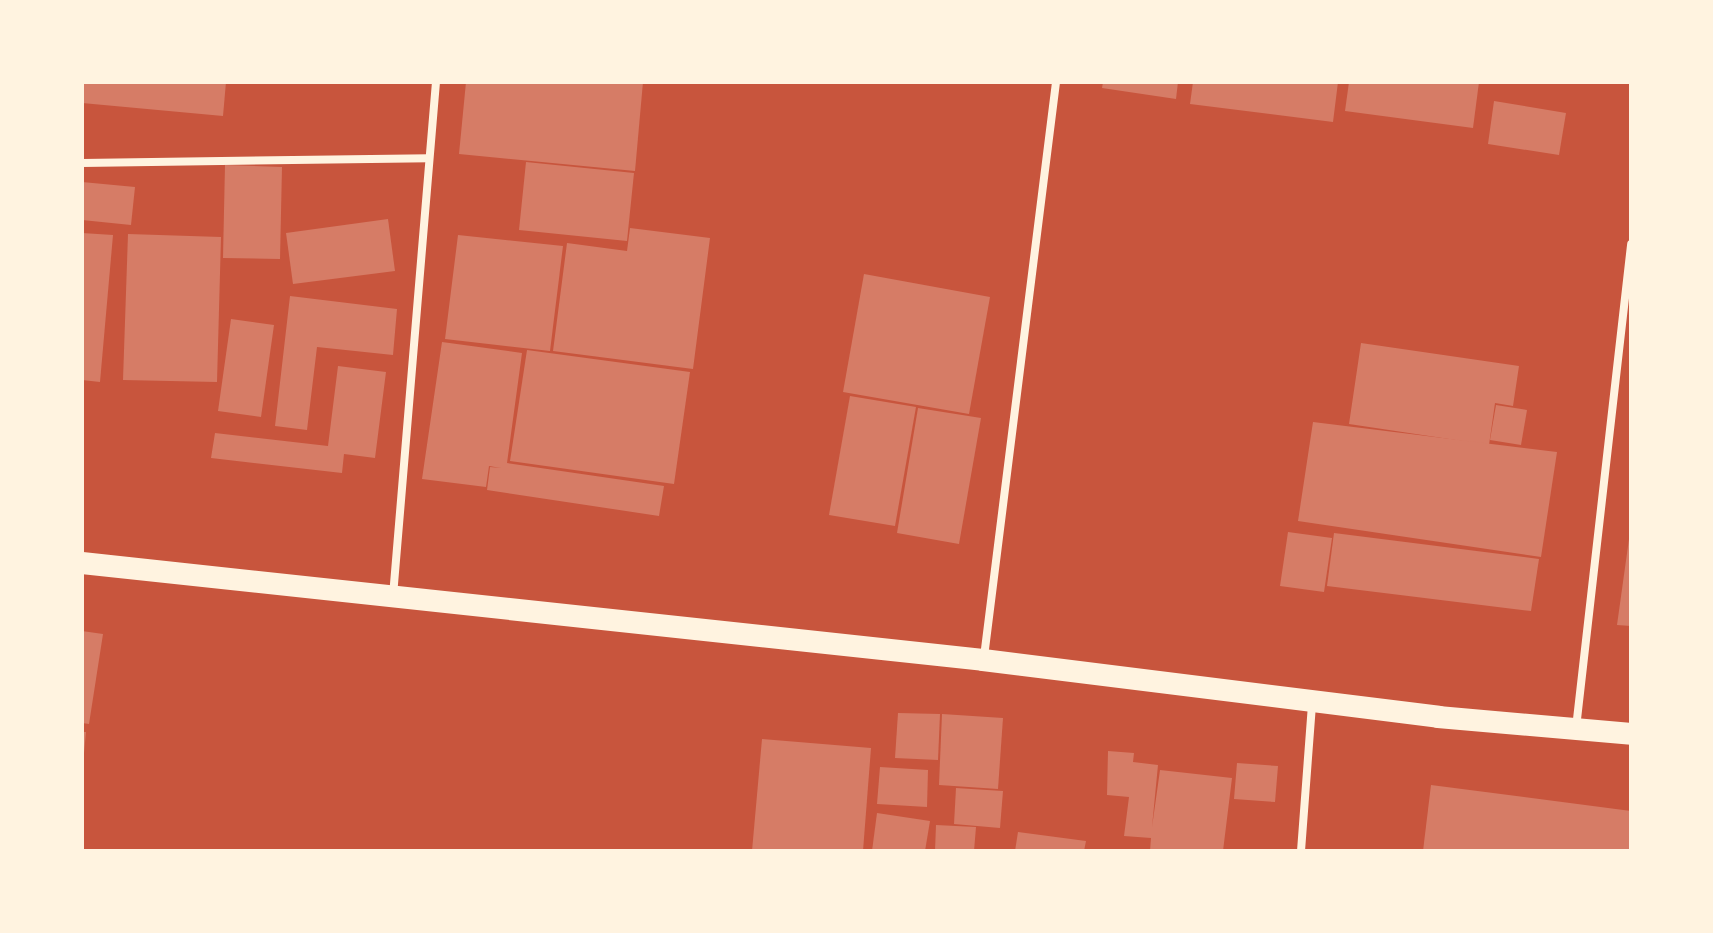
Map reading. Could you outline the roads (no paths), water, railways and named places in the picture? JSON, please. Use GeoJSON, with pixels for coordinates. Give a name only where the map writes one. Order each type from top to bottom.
{"type":"FeatureCollection","features":[{"type":"Feature","properties":{"kind":"highway"},"geometry":{"type":"LineString","coordinates":[[82,563],[983,660],[1312,702],[1631,734]]}},
{"type":"Feature","properties":{"kind":"street"},"geometry":{"type":"LineString","coordinates":[[393,596],[436,82]]}},
{"type":"Feature","properties":{"kind":"street"},"geometry":{"type":"LineString","coordinates":[[983,660],[1056,82]]}},
{"type":"Feature","properties":{"kind":"street"},"geometry":{"type":"LineString","coordinates":[[82,163],[429,158]]}},
{"type":"Feature","properties":{"kind":"street"},"geometry":{"type":"LineString","coordinates":[[1576,729],[1631,244]]}},
{"type":"Feature","properties":{"kind":"street"},"geometry":{"type":"LineString","coordinates":[[1301,851],[1312,702]]}}]}
